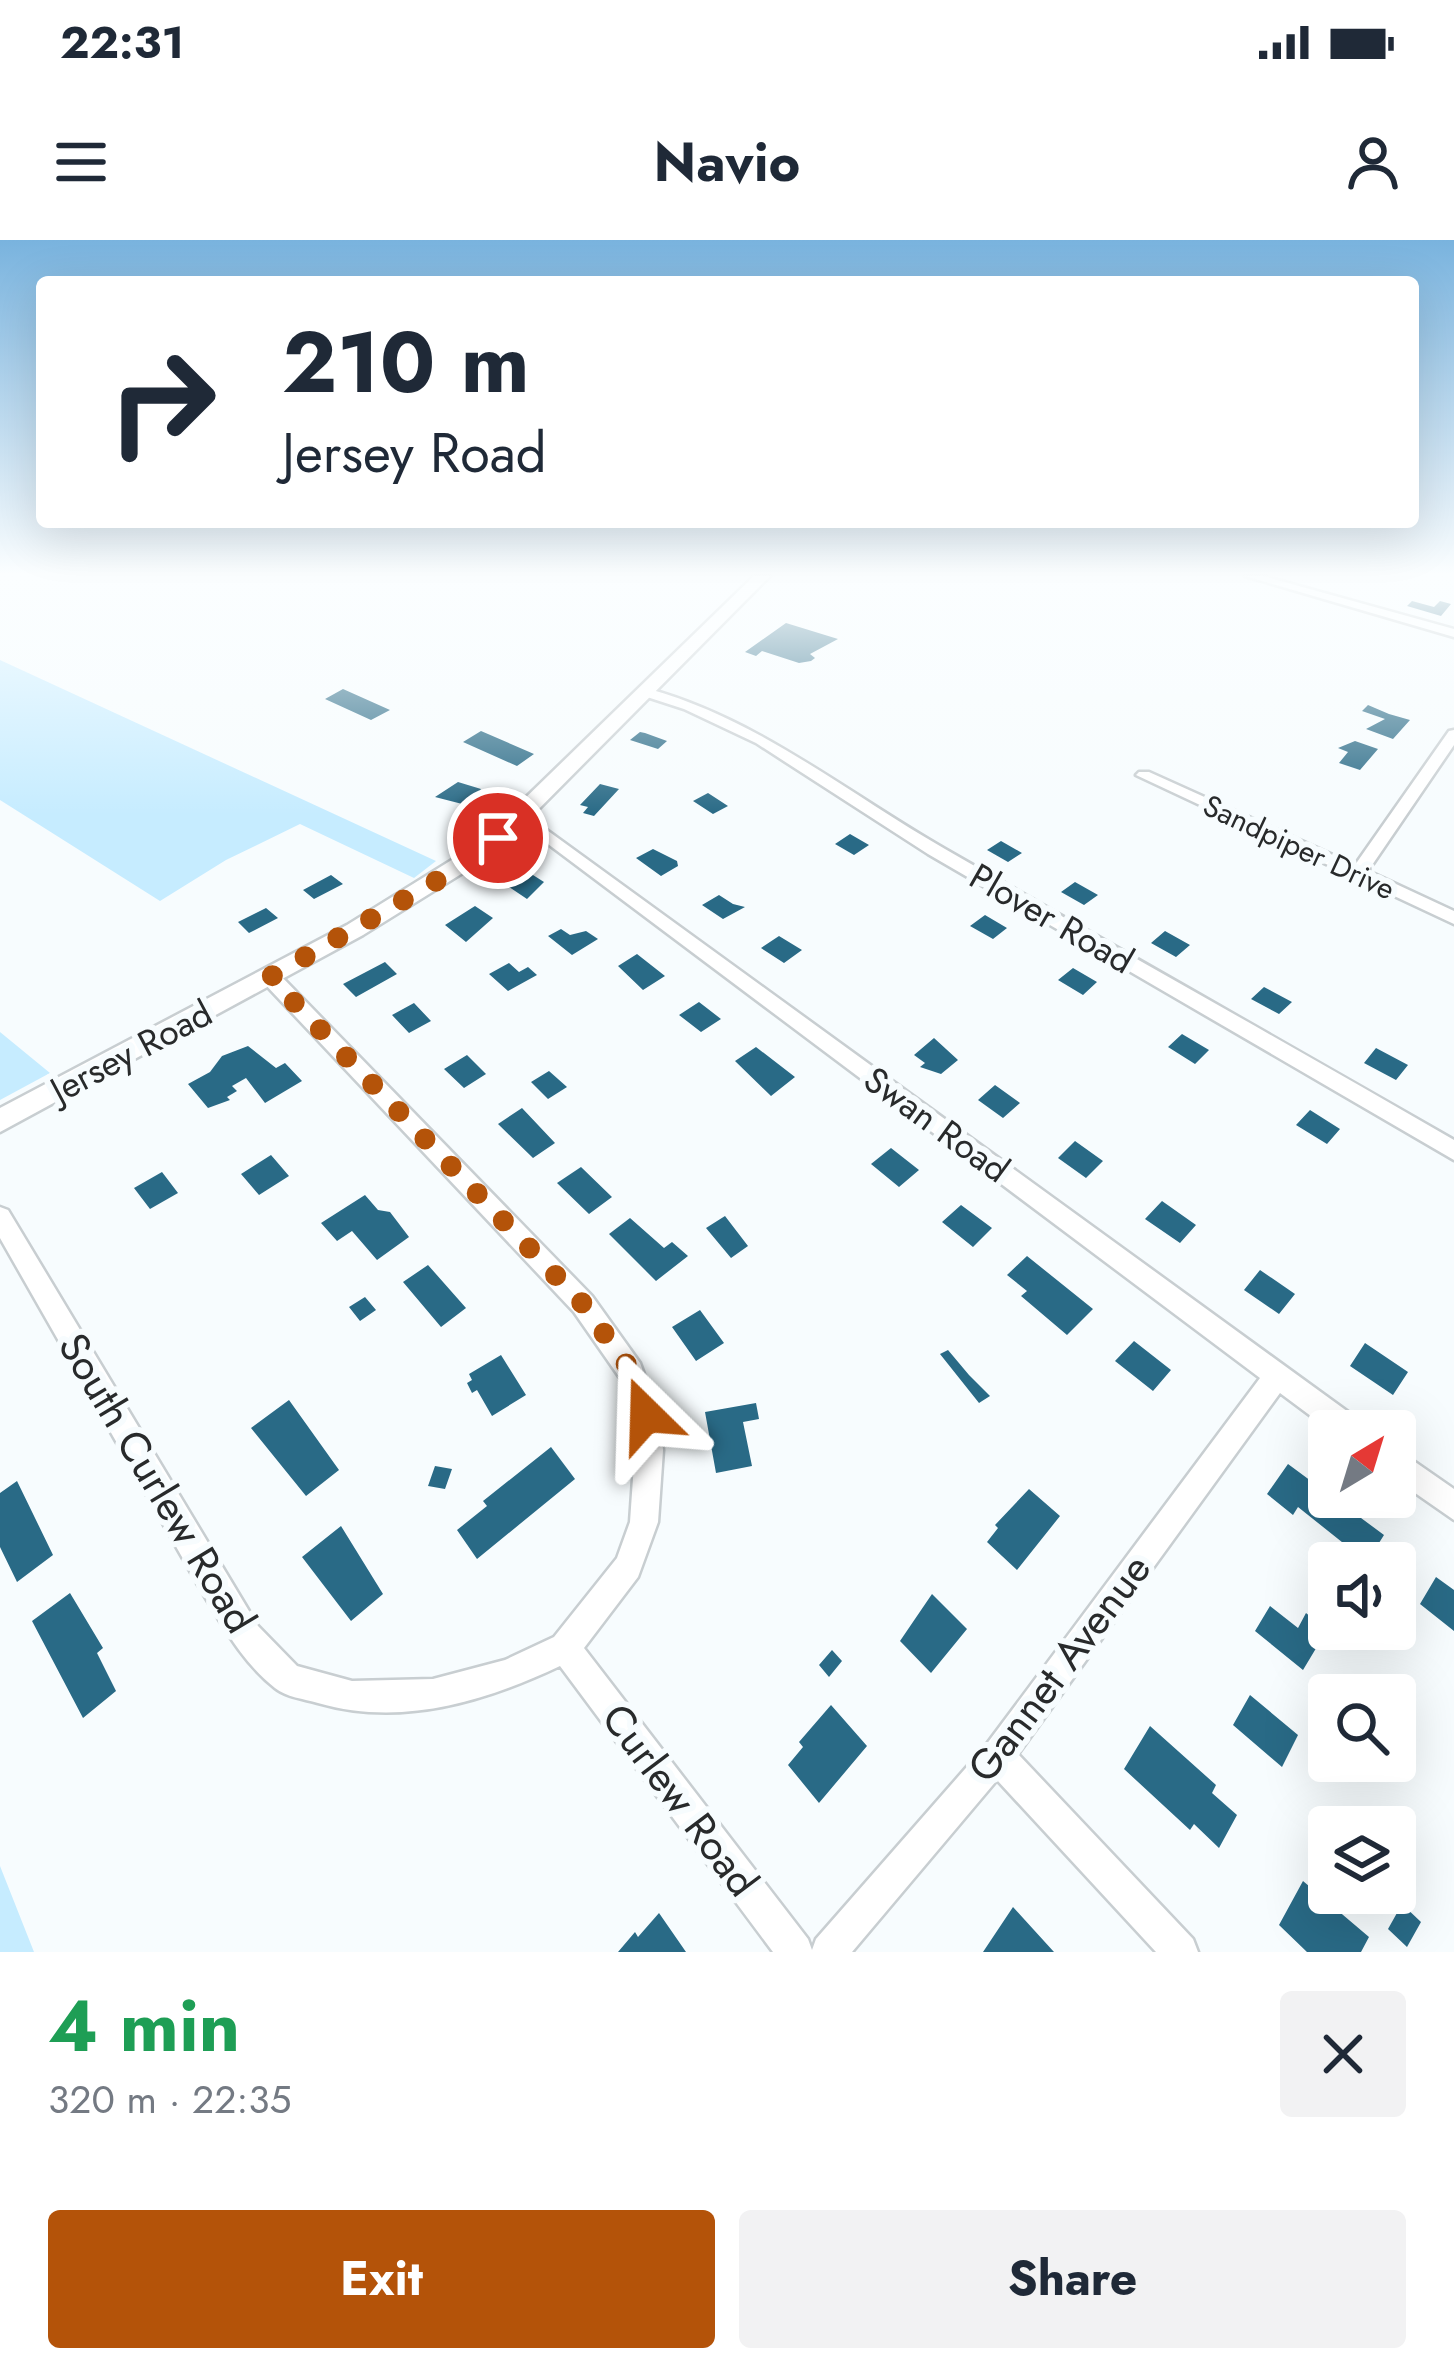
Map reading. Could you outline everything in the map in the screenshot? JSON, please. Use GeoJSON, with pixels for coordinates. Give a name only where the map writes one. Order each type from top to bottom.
{"type":"FeatureCollection","features":[{"type":"Feature","properties":{"kind":"street","name":"Jersey Road"},"geometry":{"type":"LineString","coordinates":[[0,1121],[270,977],[452,872],[522,817],[685,656]]}},
{"type":"Feature","properties":{"kind":"street","name":"Plover Road"},"geometry":{"type":"LineString","coordinates":[[649,693],[706,709],[755,733],[928,847],[1454,1151]]}},
{"type":"Feature","properties":{"kind":"street"},"geometry":{"type":"LineString","coordinates":[[1358,874],[1453,739]]}},
{"type":"Feature","properties":{"kind":"street","name":"Sandpiper Drive"},"geometry":{"type":"LineString","coordinates":[[1144,775],[1454,918]]}},
{"type":"Feature","properties":{"kind":"street","name":"Swan Road"},"geometry":{"type":"LineString","coordinates":[[522,817],[1323,1410]]}},
{"type":"Feature","properties":{"kind":"street"},"geometry":{"type":"LineString","coordinates":[[270,977],[583,1304],[632,1372],[646,1415],[649,1450],[644,1522],[628,1567],[565,1648]]}},
{"type":"Feature","properties":{"kind":"street","name":"South Curlew Road"},"geometry":{"type":"LineString","coordinates":[[0,1217],[212,1582],[247,1637],[288,1679],[324,1692],[393,1700],[508,1675],[565,1648]]}},
{"type":"Feature","properties":{"kind":"street","name":"Gannet Avenue"},"geometry":{"type":"LineString","coordinates":[[829,1952],[997,1756],[1277,1376]]}},
{"type":"Feature","properties":{"kind":"street"},"geometry":{"type":"LineString","coordinates":[[1416,1478],[1454,1506]]}},
{"type":"Feature","properties":{"kind":"street","name":"Curlew Road"},"geometry":{"type":"LineString","coordinates":[[565,1648],[795,1952]]}},
{"type":"Feature","properties":{"kind":"street"},"geometry":{"type":"LineString","coordinates":[[997,1756],[1180,1952]]}},
{"type":"Feature","properties":{"kind":"shaded area"},"geometry":{"type":"Polygon","coordinates":[[[0,660],[436,861],[414,878],[300,824],[226,860],[160,901],[0,800],[0,660]]]}},
{"type":"Feature","properties":{"kind":"shaded area"},"geometry":{"type":"Polygon","coordinates":[[[0,1032],[50,1073],[0,1100],[0,1032]]]}},
{"type":"Feature","properties":{"kind":"shaded area"},"geometry":{"type":"Polygon","coordinates":[[[0,1866],[34,1952],[0,1952],[0,1866]]]}},
{"type":"Feature","properties":{"kind":"building"},"geometry":{"type":"Polygon","coordinates":[[[777,656],[815,658],[799,663],[777,656]]]}},
{"type":"Feature","properties":{"kind":"building"},"geometry":{"type":"Polygon","coordinates":[[[343,689],[390,710],[371,720],[325,699],[343,689]]]}},
{"type":"Feature","properties":{"kind":"building"},"geometry":{"type":"Polygon","coordinates":[[[1368,705],[1410,720],[1393,739],[1366,729],[1385,719],[1362,711],[1368,705]]]}},
{"type":"Feature","properties":{"kind":"building"},"geometry":{"type":"Polygon","coordinates":[[[481,731],[534,754],[517,766],[463,742],[481,731]]]}},
{"type":"Feature","properties":{"kind":"building"},"geometry":{"type":"Polygon","coordinates":[[[640,732],[667,741],[658,749],[630,740],[640,732]]]}},
{"type":"Feature","properties":{"kind":"building"},"geometry":{"type":"Polygon","coordinates":[[[1355,741],[1378,749],[1360,770],[1339,763],[1348,752],[1338,748],[1355,741]]]}},
{"type":"Feature","properties":{"kind":"building"},"geometry":{"type":"Polygon","coordinates":[[[458,782],[481,789],[470,806],[435,797],[458,782]]]}},
{"type":"Feature","properties":{"kind":"building"},"geometry":{"type":"Polygon","coordinates":[[[600,784],[619,789],[594,816],[583,813],[588,807],[580,805],[600,784]]]}},
{"type":"Feature","properties":{"kind":"building"},"geometry":{"type":"Polygon","coordinates":[[[708,793],[728,806],[713,814],[693,801],[708,793]]]}},
{"type":"Feature","properties":{"kind":"building"},"geometry":{"type":"Polygon","coordinates":[[[850,834],[869,845],[854,855],[835,844],[850,834]]]}},
{"type":"Feature","properties":{"kind":"building"},"geometry":{"type":"Polygon","coordinates":[[[1001,841],[1022,853],[1008,862],[987,850],[1001,841]]]}},
{"type":"Feature","properties":{"kind":"building"},"geometry":{"type":"Polygon","coordinates":[[[653,849],[678,866],[661,876],[636,858],[653,849]]]}},
{"type":"Feature","properties":{"kind":"building"},"geometry":{"type":"Polygon","coordinates":[[[525,870],[544,882],[527,899],[506,885],[525,870]]]}},
{"type":"Feature","properties":{"kind":"building"},"geometry":{"type":"Polygon","coordinates":[[[331,875],[343,884],[314,899],[303,890],[331,875]]]}},
{"type":"Feature","properties":{"kind":"building"},"geometry":{"type":"Polygon","coordinates":[[[1075,882],[1098,895],[1084,905],[1061,892],[1075,882]]]}},
{"type":"Feature","properties":{"kind":"building"},"geometry":{"type":"Polygon","coordinates":[[[719,895],[745,907],[723,919],[702,905],[719,895]]]}},
{"type":"Feature","properties":{"kind":"building"},"geometry":{"type":"Polygon","coordinates":[[[475,906],[493,918],[466,942],[445,925],[475,906]]]}},
{"type":"Feature","properties":{"kind":"building"},"geometry":{"type":"Polygon","coordinates":[[[266,908],[278,918],[249,933],[238,922],[266,908]]]}},
{"type":"Feature","properties":{"kind":"building"},"geometry":{"type":"Polygon","coordinates":[[[985,915],[1007,928],[993,939],[970,926],[985,915]]]}},
{"type":"Feature","properties":{"kind":"building"},"geometry":{"type":"Polygon","coordinates":[[[561,929],[570,935],[586,931],[598,939],[572,955],[548,936],[561,929]]]}},
{"type":"Feature","properties":{"kind":"building"},"geometry":{"type":"Polygon","coordinates":[[[1165,931],[1190,945],[1176,957],[1151,943],[1165,931]]]}},
{"type":"Feature","properties":{"kind":"building"},"geometry":{"type":"Polygon","coordinates":[[[779,936],[802,950],[784,963],[761,948],[779,936]]]}},
{"type":"Feature","properties":{"kind":"building"},"geometry":{"type":"Polygon","coordinates":[[[637,954],[665,976],[643,990],[618,966],[637,954]]]}},
{"type":"Feature","properties":{"kind":"building"},"geometry":{"type":"Polygon","coordinates":[[[385,962],[397,974],[356,997],[343,984],[385,962]]]}},
{"type":"Feature","properties":{"kind":"building"},"geometry":{"type":"Polygon","coordinates":[[[509,963],[519,972],[528,967],[537,975],[508,991],[489,974],[509,963]]]}},
{"type":"Feature","properties":{"kind":"building"},"geometry":{"type":"Polygon","coordinates":[[[1073,968],[1097,982],[1083,995],[1058,980],[1073,968]]]}},
{"type":"Feature","properties":{"kind":"building"},"geometry":{"type":"Polygon","coordinates":[[[1264,987],[1292,1002],[1279,1014],[1251,999],[1264,987]]]}},
{"type":"Feature","properties":{"kind":"building"},"geometry":{"type":"Polygon","coordinates":[[[699,1002],[721,1019],[701,1032],[679,1015],[699,1002]]]}},
{"type":"Feature","properties":{"kind":"building"},"geometry":{"type":"Polygon","coordinates":[[[414,1003],[431,1021],[409,1033],[392,1015],[414,1003]]]}},
{"type":"Feature","properties":{"kind":"building"},"geometry":{"type":"Polygon","coordinates":[[[1182,1034],[1209,1050],[1195,1064],[1168,1047],[1182,1034]]]}},
{"type":"Feature","properties":{"kind":"building"},"geometry":{"type":"Polygon","coordinates":[[[934,1038],[958,1060],[941,1074],[920,1067],[925,1063],[914,1055],[934,1038]]]}},
{"type":"Feature","properties":{"kind":"building"},"geometry":{"type":"Polygon","coordinates":[[[248,1046],[276,1068],[285,1063],[302,1081],[265,1103],[246,1078],[232,1086],[237,1091],[227,1097],[230,1100],[208,1108],[188,1084],[210,1072],[222,1056],[248,1046]]]}},
{"type":"Feature","properties":{"kind":"building"},"geometry":{"type":"Polygon","coordinates":[[[756,1047],[795,1077],[771,1096],[735,1061],[756,1047]]]}},
{"type":"Feature","properties":{"kind":"building"},"geometry":{"type":"Polygon","coordinates":[[[1376,1048],[1408,1065],[1396,1080],[1364,1063],[1376,1048]]]}},
{"type":"Feature","properties":{"kind":"building"},"geometry":{"type":"Polygon","coordinates":[[[467,1055],[486,1074],[464,1088],[444,1069],[467,1055]]]}},
{"type":"Feature","properties":{"kind":"building"},"geometry":{"type":"Polygon","coordinates":[[[549,1071],[567,1087],[548,1099],[531,1082],[549,1071]]]}},
{"type":"Feature","properties":{"kind":"building"},"geometry":{"type":"Polygon","coordinates":[[[995,1085],[1020,1103],[1003,1118],[978,1100],[995,1085]]]}},
{"type":"Feature","properties":{"kind":"building"},"geometry":{"type":"Polygon","coordinates":[[[522,1108],[555,1143],[533,1158],[498,1124],[522,1108]]]}},
{"type":"Feature","properties":{"kind":"building"},"geometry":{"type":"Polygon","coordinates":[[[1310,1110],[1340,1129],[1327,1144],[1296,1125],[1310,1110]]]}},
{"type":"Feature","properties":{"kind":"building"},"geometry":{"type":"Polygon","coordinates":[[[1075,1141],[1103,1161],[1086,1178],[1058,1158],[1075,1141]]]}},
{"type":"Feature","properties":{"kind":"building"},"geometry":{"type":"Polygon","coordinates":[[[891,1148],[919,1170],[899,1187],[871,1164],[891,1148]]]}},
{"type":"Feature","properties":{"kind":"building"},"geometry":{"type":"Polygon","coordinates":[[[271,1155],[289,1176],[259,1195],[241,1174],[271,1155]]]}},
{"type":"Feature","properties":{"kind":"building"},"geometry":{"type":"Polygon","coordinates":[[[581,1167],[612,1197],[589,1214],[557,1183],[581,1167]]]}},
{"type":"Feature","properties":{"kind":"building"},"geometry":{"type":"Polygon","coordinates":[[[162,1172],[178,1193],[150,1209],[134,1188],[162,1172]]]}},
{"type":"Feature","properties":{"kind":"building"},"geometry":{"type":"Polygon","coordinates":[[[365,1195],[378,1210],[390,1212],[409,1237],[377,1260],[352,1231],[337,1241],[321,1223],[365,1195]]]}},
{"type":"Feature","properties":{"kind":"building"},"geometry":{"type":"Polygon","coordinates":[[[1162,1201],[1196,1225],[1180,1243],[1145,1219],[1162,1201]]]}},
{"type":"Feature","properties":{"kind":"building"},"geometry":{"type":"Polygon","coordinates":[[[961,1205],[992,1228],[973,1247],[942,1222],[961,1205]]]}},
{"type":"Feature","properties":{"kind":"building"},"geometry":{"type":"Polygon","coordinates":[[[725,1216],[748,1246],[731,1258],[706,1228],[725,1216]]]}},
{"type":"Feature","properties":{"kind":"building"},"geometry":{"type":"Polygon","coordinates":[[[630,1218],[664,1248],[672,1242],[688,1256],[656,1281],[609,1234],[630,1218]]]}},
{"type":"Feature","properties":{"kind":"building"},"geometry":{"type":"Polygon","coordinates":[[[1027,1256],[1093,1309],[1067,1335],[1021,1296],[1027,1291],[1007,1275],[1027,1256]]]}},
{"type":"Feature","properties":{"kind":"building"},"geometry":{"type":"Polygon","coordinates":[[[428,1265],[466,1308],[441,1327],[403,1282],[428,1265]]]}},
{"type":"Feature","properties":{"kind":"building"},"geometry":{"type":"Polygon","coordinates":[[[1260,1270],[1295,1294],[1279,1314],[1244,1290],[1260,1270]]]}},
{"type":"Feature","properties":{"kind":"building"},"geometry":{"type":"Polygon","coordinates":[[[365,1297],[376,1310],[360,1321],[349,1307],[365,1297]]]}},
{"type":"Feature","properties":{"kind":"building"},"geometry":{"type":"Polygon","coordinates":[[[700,1310],[724,1343],[696,1361],[672,1327],[700,1310]]]}},
{"type":"Feature","properties":{"kind":"building"},"geometry":{"type":"Polygon","coordinates":[[[1134,1341],[1171,1370],[1153,1391],[1115,1361],[1134,1341]]]}},
{"type":"Feature","properties":{"kind":"building"},"geometry":{"type":"Polygon","coordinates":[[[1365,1343],[1408,1372],[1393,1395],[1350,1366],[1365,1343]]]}},
{"type":"Feature","properties":{"kind":"building"},"geometry":{"type":"Polygon","coordinates":[[[948,1350],[990,1396],[979,1403],[940,1354],[948,1350]]]}},
{"type":"Feature","properties":{"kind":"building"},"geometry":{"type":"Polygon","coordinates":[[[501,1355],[526,1395],[492,1416],[477,1390],[472,1393],[467,1383],[472,1380],[469,1374],[501,1355]]]}},
{"type":"Feature","properties":{"kind":"building"},"geometry":{"type":"Polygon","coordinates":[[[289,1400],[339,1470],[306,1496],[251,1428],[289,1400]]]}},
{"type":"Feature","properties":{"kind":"building"},"geometry":{"type":"Polygon","coordinates":[[[756,1403],[759,1419],[743,1422],[752,1466],[716,1473],[705,1412],[756,1403]]]}},
{"type":"Feature","properties":{"kind":"building"},"geometry":{"type":"Polygon","coordinates":[[[551,1447],[575,1479],[477,1559],[457,1530],[487,1506],[483,1501],[551,1447]]]}},
{"type":"Feature","properties":{"kind":"building"},"geometry":{"type":"Polygon","coordinates":[[[1288,1464],[1308,1479],[1308,1515],[1298,1507],[1293,1515],[1267,1494],[1288,1464]]]}},
{"type":"Feature","properties":{"kind":"building"},"geometry":{"type":"Polygon","coordinates":[[[435,1466],[452,1469],[445,1489],[428,1486],[435,1466]]]}},
{"type":"Feature","properties":{"kind":"building"},"geometry":{"type":"Polygon","coordinates":[[[17,1481],[53,1555],[17,1582],[0,1547],[0,1493],[17,1481]]]}},
{"type":"Feature","properties":{"kind":"building"},"geometry":{"type":"Polygon","coordinates":[[[1029,1489],[1060,1516],[1017,1570],[987,1542],[998,1528],[995,1525],[1029,1489]]]}},
{"type":"Feature","properties":{"kind":"building"},"geometry":{"type":"Polygon","coordinates":[[[1312,1518],[1361,1518],[1384,1535],[1380,1542],[1342,1542],[1312,1518]]]}},
{"type":"Feature","properties":{"kind":"building"},"geometry":{"type":"Polygon","coordinates":[[[341,1526],[383,1594],[351,1621],[302,1557],[341,1526]]]}},
{"type":"Feature","properties":{"kind":"building"},"geometry":{"type":"Polygon","coordinates":[[[1436,1577],[1454,1590],[1454,1631],[1420,1604],[1436,1577]]]}},
{"type":"Feature","properties":{"kind":"building"},"geometry":{"type":"Polygon","coordinates":[[[70,1593],[103,1648],[97,1653],[116,1691],[83,1718],[32,1621],[70,1593]]]}},
{"type":"Feature","properties":{"kind":"building"},"geometry":{"type":"Polygon","coordinates":[[[932,1594],[967,1629],[931,1673],[900,1641],[932,1594]]]}},
{"type":"Feature","properties":{"kind":"building"},"geometry":{"type":"Polygon","coordinates":[[[1270,1606],[1298,1628],[1306,1613],[1308,1650],[1315,1650],[1303,1670],[1255,1631],[1270,1606]]]}},
{"type":"Feature","properties":{"kind":"building"},"geometry":{"type":"Polygon","coordinates":[[[832,1650],[842,1661],[829,1677],[819,1665],[832,1650]]]}},
{"type":"Feature","properties":{"kind":"building"},"geometry":{"type":"Polygon","coordinates":[[[1250,1695],[1298,1735],[1282,1767],[1233,1725],[1250,1695]]]}},
{"type":"Feature","properties":{"kind":"building"},"geometry":{"type":"Polygon","coordinates":[[[831,1705],[867,1746],[819,1803],[788,1765],[803,1747],[799,1742],[831,1705]]]}},
{"type":"Feature","properties":{"kind":"building"},"geometry":{"type":"Polygon","coordinates":[[[1150,1726],[1216,1785],[1212,1793],[1237,1815],[1219,1848],[1194,1824],[1190,1830],[1124,1769],[1150,1726]]]}},
{"type":"Feature","properties":{"kind":"building"},"geometry":{"type":"Polygon","coordinates":[[[1303,1881],[1308,1885],[1308,1914],[1342,1914],[1369,1937],[1361,1952],[1307,1952],[1279,1925],[1303,1881]]]}},
{"type":"Feature","properties":{"kind":"building"},"geometry":{"type":"Polygon","coordinates":[[[1013,1907],[1054,1952],[983,1952],[1013,1907]]]}},
{"type":"Feature","properties":{"kind":"building"},"geometry":{"type":"Polygon","coordinates":[[[659,1913],[686,1952],[618,1952],[635,1932],[638,1937],[659,1913]]]}},
{"type":"Feature","properties":{"kind":"building"},"geometry":{"type":"Polygon","coordinates":[[[1396,1914],[1413,1914],[1421,1922],[1407,1947],[1388,1929],[1396,1914]]]}},
{"type":"Feature","properties":{"kind":"route"},"geometry":{"type":"LineString","coordinates":[[498,838],[452,872],[270,977],[583,1304],[632,1372],[646,1415]]}}]}
